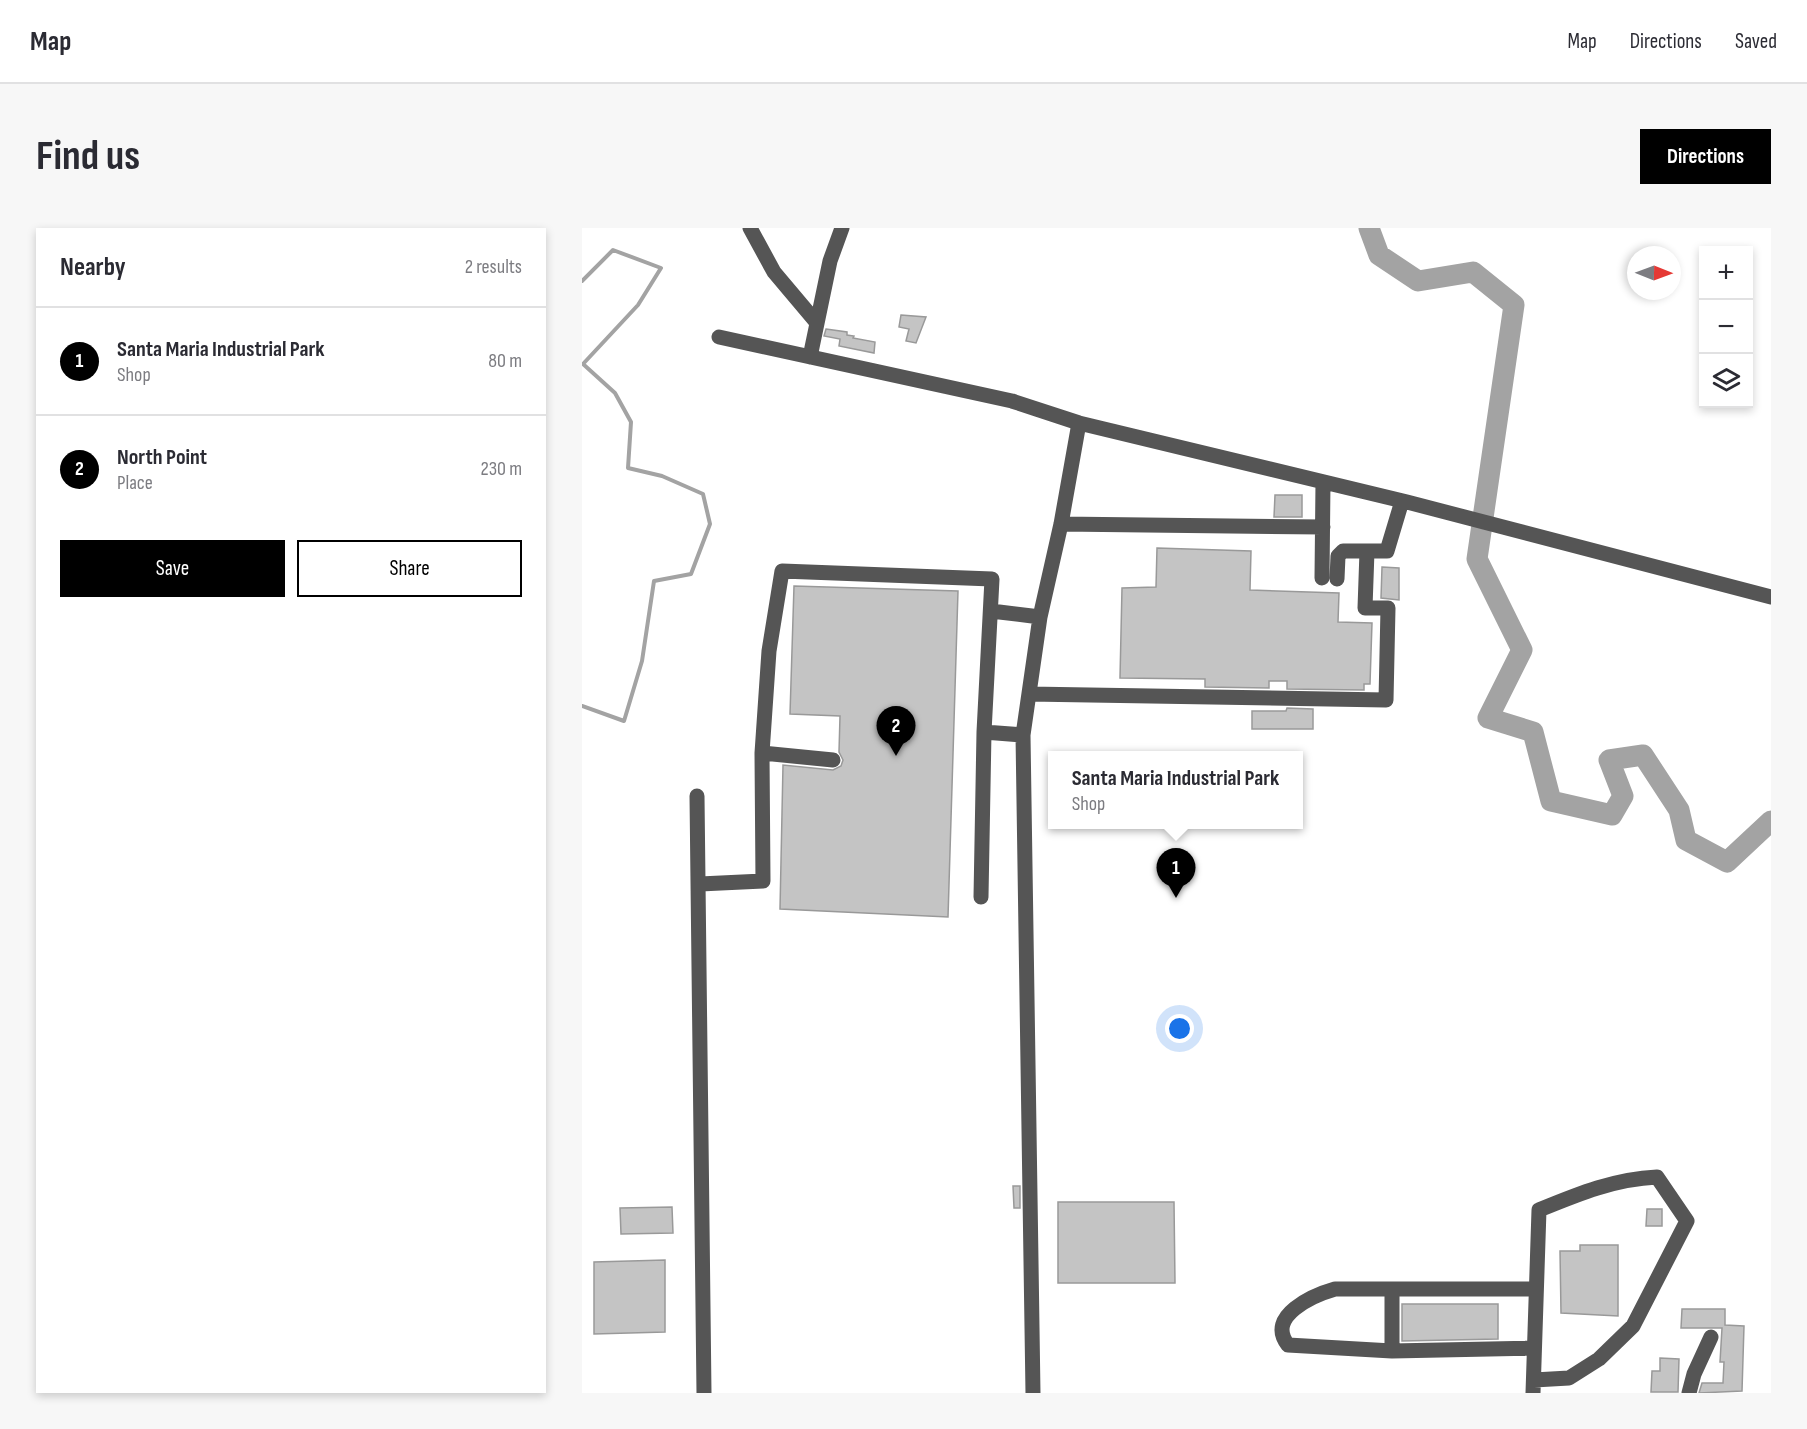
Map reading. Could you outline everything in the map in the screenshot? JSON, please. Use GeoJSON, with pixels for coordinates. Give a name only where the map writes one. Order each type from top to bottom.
{"type":"FeatureCollection","features":[{"type":"Feature","properties":{"kind":"street"},"geometry":{"type":"LineString","coordinates":[[750,228],[774,272],[817,323]]}},
{"type":"Feature","properties":{"kind":"street"},"geometry":{"type":"LineString","coordinates":[[810,357],[830,261],[842,228]]}},
{"type":"Feature","properties":{"kind":"street"},"geometry":{"type":"LineString","coordinates":[[719,337],[1012,401],[1078,423],[1442,511],[1771,597]]}},
{"type":"Feature","properties":{"kind":"street"},"geometry":{"type":"LineString","coordinates":[[1033,1393],[1023,735],[1040,617],[1061,524],[1078,423]]}},
{"type":"Feature","properties":{"kind":"street"},"geometry":{"type":"LineString","coordinates":[[1323,482],[1323,527],[1330,579],[1340,553],[1387,551],[1402,501]]}},
{"type":"Feature","properties":{"kind":"street"},"geometry":{"type":"LineString","coordinates":[[1061,524],[1323,527]]}},
{"type":"Feature","properties":{"kind":"street"},"geometry":{"type":"LineString","coordinates":[[1029,694],[1386,700],[1388,608],[1365,608],[1367,551]]}},
{"type":"Feature","properties":{"kind":"street"},"geometry":{"type":"LineString","coordinates":[[700,884],[763,881],[762,753],[769,651],[782,571],[992,579],[984,732],[981,897]]}},
{"type":"Feature","properties":{"kind":"street"},"geometry":{"type":"LineString","coordinates":[[991,611],[1040,617]]}},
{"type":"Feature","properties":{"kind":"street"},"geometry":{"type":"LineString","coordinates":[[984,732],[1023,735]]}},
{"type":"Feature","properties":{"kind":"street"},"geometry":{"type":"LineString","coordinates":[[762,753],[833,760]]}},
{"type":"Feature","properties":{"kind":"street"},"geometry":{"type":"LineString","coordinates":[[697,796],[700,884],[704,1393]]}},
{"type":"Feature","properties":{"kind":"street"},"geometry":{"type":"LineString","coordinates":[[1657,1177],[1687,1221],[1633,1326],[1599,1359],[1569,1378],[1533,1386],[1535,1289],[1539,1210],[1612,1183],[1630,1178],[1657,1177]]}},
{"type":"Feature","properties":{"kind":"street"},"geometry":{"type":"LineString","coordinates":[[1532,1348],[1392,1351],[1288,1345],[1283,1340],[1284,1324],[1289,1314],[1309,1297],[1335,1289],[1392,1291],[1535,1289]]}},
{"type":"Feature","properties":{"kind":"street"},"geometry":{"type":"LineString","coordinates":[[1392,1291],[1392,1351]]}},
{"type":"Feature","properties":{"kind":"street"},"geometry":{"type":"LineString","coordinates":[[1689,1393],[1694,1374],[1712,1337]]}},
{"type":"Feature","properties":{"kind":"building"},"geometry":{"type":"Polygon","coordinates":[[[901,315],[926,317],[916,343],[906,341],[909,329],[899,327],[901,315]]]}},
{"type":"Feature","properties":{"kind":"building"},"geometry":{"type":"Polygon","coordinates":[[[826,329],[847,332],[847,335],[854,336],[853,338],[875,342],[874,353],[839,346],[840,339],[824,336],[826,329]]]}},
{"type":"Feature","properties":{"kind":"building"},"geometry":{"type":"Polygon","coordinates":[[[1275,495],[1302,495],[1302,517],[1274,517],[1275,495]]]}},
{"type":"Feature","properties":{"kind":"building"},"geometry":{"type":"Polygon","coordinates":[[[1157,548],[1251,551],[1250,590],[1339,593],[1338,622],[1372,623],[1370,684],[1364,684],[1364,690],[1287,689],[1287,681],[1269,681],[1269,688],[1205,687],[1205,679],[1120,678],[1122,588],[1156,587],[1157,548]]]}},
{"type":"Feature","properties":{"kind":"building"},"geometry":{"type":"Polygon","coordinates":[[[1382,567],[1399,568],[1399,600],[1381,598],[1382,567]]]}},
{"type":"Feature","properties":{"kind":"building"},"geometry":{"type":"Polygon","coordinates":[[[794,586],[958,591],[948,917],[780,909],[783,765],[833,770],[841,766],[843,760],[839,752],[840,716],[790,714],[794,586]]]}},
{"type":"Feature","properties":{"kind":"building"},"geometry":{"type":"Polygon","coordinates":[[[1287,708],[1313,709],[1313,729],[1252,729],[1252,711],[1286,711],[1287,708]]]}},
{"type":"Feature","properties":{"kind":"building"},"geometry":{"type":"Polygon","coordinates":[[[1013,1186],[1020,1186],[1020,1208],[1014,1208],[1013,1186]]]}},
{"type":"Feature","properties":{"kind":"building"},"geometry":{"type":"Polygon","coordinates":[[[1058,1202],[1174,1202],[1175,1283],[1058,1283],[1058,1202]]]}},
{"type":"Feature","properties":{"kind":"building"},"geometry":{"type":"Polygon","coordinates":[[[672,1207],[673,1233],[621,1234],[620,1208],[672,1207]]]}},
{"type":"Feature","properties":{"kind":"building"},"geometry":{"type":"Polygon","coordinates":[[[1647,1209],[1662,1209],[1662,1226],[1646,1226],[1647,1209]]]}},
{"type":"Feature","properties":{"kind":"building"},"geometry":{"type":"Polygon","coordinates":[[[1580,1245],[1618,1245],[1618,1316],[1561,1313],[1560,1251],[1580,1251],[1580,1245]]]}},
{"type":"Feature","properties":{"kind":"building"},"geometry":{"type":"Polygon","coordinates":[[[665,1260],[665,1332],[594,1334],[594,1262],[665,1260]]]}},
{"type":"Feature","properties":{"kind":"building"},"geometry":{"type":"Polygon","coordinates":[[[1402,1304],[1498,1304],[1498,1339],[1402,1341],[1402,1304]]]}},
{"type":"Feature","properties":{"kind":"building"},"geometry":{"type":"Polygon","coordinates":[[[1682,1309],[1725,1309],[1725,1325],[1744,1326],[1742,1391],[1699,1393],[1702,1383],[1723,1383],[1724,1362],[1720,1362],[1722,1328],[1681,1328],[1682,1309]]]}},
{"type":"Feature","properties":{"kind":"building"},"geometry":{"type":"Polygon","coordinates":[[[1660,1358],[1679,1359],[1678,1392],[1651,1392],[1652,1371],[1660,1371],[1660,1358]]]}},
{"type":"Feature","properties":{"kind":"waterway"},"geometry":{"type":"LineString","coordinates":[[1369,228],[1379,255],[1418,281],[1473,272],[1514,305],[1477,559],[1522,650],[1488,718],[1533,732],[1551,801],[1612,815],[1623,796],[1609,760],[1643,755],[1679,810],[1686,840],[1727,862],[1771,821]]}},
{"type":"Feature","properties":{"kind":"waterway"},"geometry":{"type":"LineString","coordinates":[[582,281],[613,250],[661,268],[638,305],[583,364],[615,393],[631,422],[628,468],[662,476],[703,494],[710,524],[691,574],[654,581],[642,661],[624,721],[582,706]]}},
{"type":"Feature","properties":{"kind":"place","name":"North Point"},"geometry":{"type":"Point","coordinates":[896,756]}},
{"type":"Feature","properties":{"kind":"place","name":"Santa Maria Industrial Park"},"geometry":{"type":"Point","coordinates":[1176,898]}}]}
